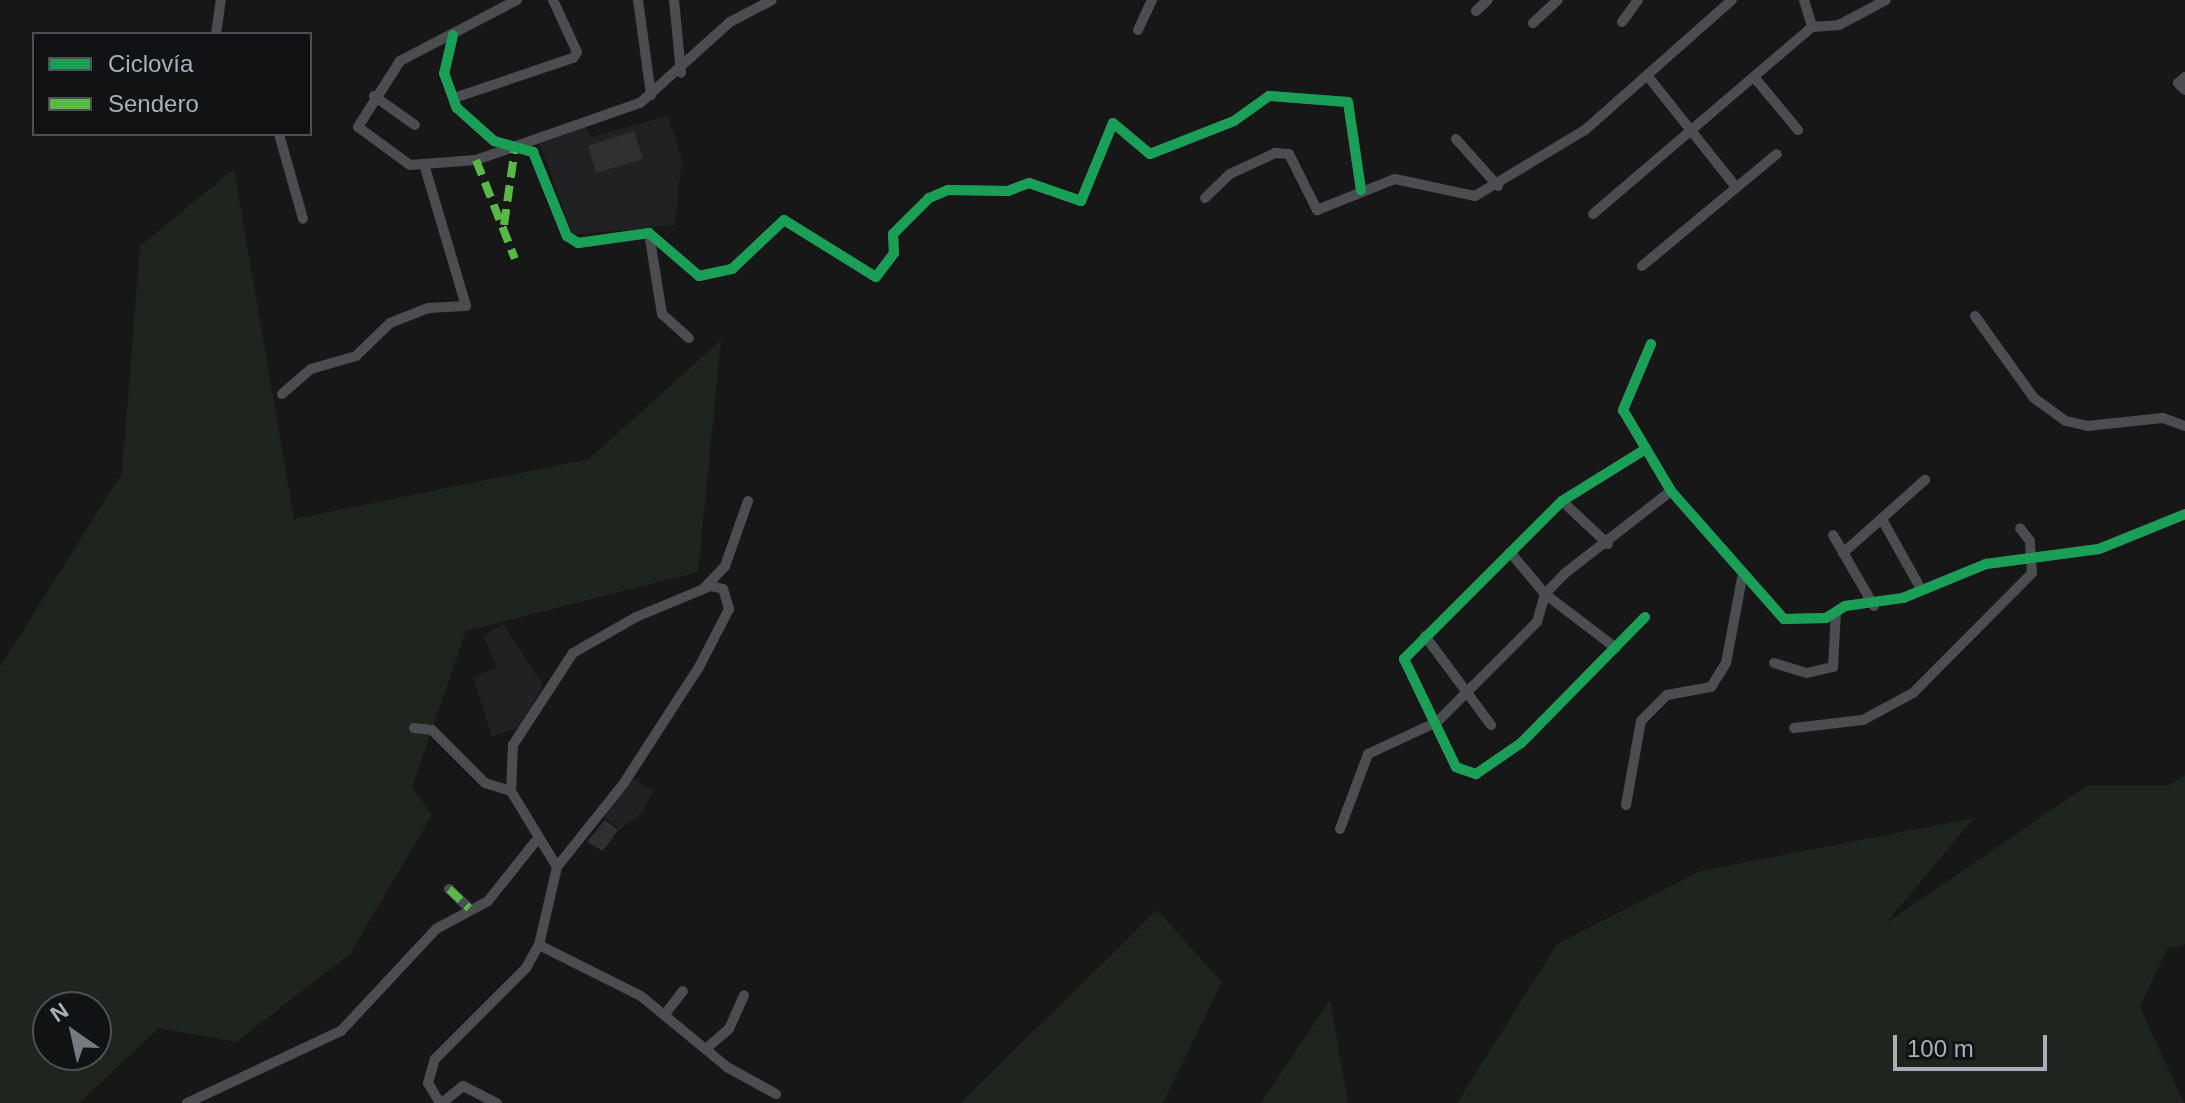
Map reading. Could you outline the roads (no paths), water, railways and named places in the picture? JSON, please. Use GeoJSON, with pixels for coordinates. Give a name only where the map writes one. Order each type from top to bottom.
{"type":"FeatureCollection","features":[{"type":"Feature","properties":{"kind":"street"},"geometry":{"type":"LineString","coordinates":[[216,32],[221,0]]}},
{"type":"Feature","properties":{"kind":"street"},"geometry":{"type":"LineString","coordinates":[[282,394],[311,369],[356,356],[390,323],[428,308],[466,306],[425,168],[358,127],[396,60],[453,35],[517,0]]}},
{"type":"Feature","properties":{"kind":"street"},"geometry":{"type":"LineString","coordinates":[[454,98],[573,58],[577,52],[553,0]]}},
{"type":"Feature","properties":{"kind":"street"},"geometry":{"type":"LineString","coordinates":[[638,0],[651,95]]}},
{"type":"Feature","properties":{"kind":"street"},"geometry":{"type":"LineString","coordinates":[[674,0],[681,73]]}},
{"type":"Feature","properties":{"kind":"street"},"geometry":{"type":"LineString","coordinates":[[425,168],[523,145],[651,95],[681,73],[730,22],[772,0]]}},
{"type":"Feature","properties":{"kind":"street"},"geometry":{"type":"LineString","coordinates":[[1138,30],[1152,0]]}},
{"type":"Feature","properties":{"kind":"street"},"geometry":{"type":"LineString","coordinates":[[1476,11],[1488,0]]}},
{"type":"Feature","properties":{"kind":"street"},"geometry":{"type":"LineString","coordinates":[[1533,23],[1558,0]]}},
{"type":"Feature","properties":{"kind":"street"},"geometry":{"type":"LineString","coordinates":[[1622,22],[1638,0]]}},
{"type":"Feature","properties":{"kind":"street"},"geometry":{"type":"LineString","coordinates":[[1205,198],[1230,174],[1275,153],[1289,154],[1317,210],[1395,179],[1464,196],[1498,186],[1650,79],[1732,0]]}},
{"type":"Feature","properties":{"kind":"street"},"geometry":{"type":"LineString","coordinates":[[1804,0],[1812,27]]}},
{"type":"Feature","properties":{"kind":"street"},"geometry":{"type":"LineString","coordinates":[[1593,214],[1812,27],[1839,25],[1886,0]]}},
{"type":"Feature","properties":{"kind":"street"},"geometry":{"type":"LineString","coordinates":[[453,35],[444,73],[454,98],[477,130],[523,145],[533,152],[567,236],[578,243],[649,233],[704,276],[732,269],[777,223],[790,220],[876,277],[894,253],[893,234],[938,194],[1029,183],[1081,201],[1113,123],[1127,128],[1141,151],[1160,152],[1234,121],[1269,96],[1348,102],[1361,190]]}},
{"type":"Feature","properties":{"kind":"street"},"geometry":{"type":"LineString","coordinates":[[1754,77],[1798,130]]}},
{"type":"Feature","properties":{"kind":"street"},"geometry":{"type":"LineString","coordinates":[[2185,77],[2178,83],[2185,90]]}},
{"type":"Feature","properties":{"kind":"street"},"geometry":{"type":"LineString","coordinates":[[1650,79],[1735,186]]}},
{"type":"Feature","properties":{"kind":"street"},"geometry":{"type":"LineString","coordinates":[[374,96],[415,125]]}},
{"type":"Feature","properties":{"kind":"street"},"geometry":{"type":"LineString","coordinates":[[280,136],[303,219]]}},
{"type":"Feature","properties":{"kind":"street"},"geometry":{"type":"LineString","coordinates":[[1456,139],[1498,186]]}},
{"type":"Feature","properties":{"kind":"street"},"geometry":{"type":"LineString","coordinates":[[1642,266],[1777,154]]}},
{"type":"Feature","properties":{"kind":"street"},"geometry":{"type":"LineString","coordinates":[[649,233],[662,314],[689,338]]}},
{"type":"Feature","properties":{"kind":"street"},"geometry":{"type":"LineString","coordinates":[[1975,316],[2034,398],[2066,421],[2087,426],[2163,418],[2185,426]]}},
{"type":"Feature","properties":{"kind":"street"},"geometry":{"type":"LineString","coordinates":[[1651,344],[1622,404],[1671,491],[1770,610],[1797,621],[1874,606],[1956,572],[2127,540],[2185,514]]}},
{"type":"Feature","properties":{"kind":"street"},"geometry":{"type":"LineString","coordinates":[[1645,617],[1521,743],[1466,774],[1404,659],[1562,501],[1646,449]]}},
{"type":"Feature","properties":{"kind":"street"},"geometry":{"type":"LineString","coordinates":[[1843,553],[1883,521],[1925,480]]}},
{"type":"Feature","properties":{"kind":"street"},"geometry":{"type":"LineString","coordinates":[[1340,829],[1368,754],[1437,722],[1537,622],[1545,594],[1671,491]]}},
{"type":"Feature","properties":{"kind":"street"},"geometry":{"type":"LineString","coordinates":[[702,589],[725,566],[748,501]]}},
{"type":"Feature","properties":{"kind":"street"},"geometry":{"type":"LineString","coordinates":[[1562,501],[1608,544]]}},
{"type":"Feature","properties":{"kind":"street"},"geometry":{"type":"LineString","coordinates":[[1883,521],[1921,589]]}},
{"type":"Feature","properties":{"kind":"street"},"geometry":{"type":"LineString","coordinates":[[1794,728],[1890,710],[1976,634],[2032,573],[2033,560],[2020,528]]}},
{"type":"Feature","properties":{"kind":"street"},"geometry":{"type":"LineString","coordinates":[[1833,535],[1874,606]]}},
{"type":"Feature","properties":{"kind":"street"},"geometry":{"type":"LineString","coordinates":[[1510,552],[1545,594],[1616,648]]}},
{"type":"Feature","properties":{"kind":"street"},"geometry":{"type":"LineString","coordinates":[[1626,805],[1641,721],[1667,695],[1711,687],[1726,663],[1742,578]]}},
{"type":"Feature","properties":{"kind":"street"},"geometry":{"type":"LineString","coordinates":[[497,1103],[463,1086],[441,1103],[428,1083],[435,1059],[513,983],[539,945],[557,867],[624,783],[699,667],[730,596],[711,586],[702,589],[573,653],[513,745],[511,791],[535,842],[557,867]]}},
{"type":"Feature","properties":{"kind":"street"},"geometry":{"type":"LineString","coordinates":[[1774,663],[1807,673],[1833,667],[1836,612]]}},
{"type":"Feature","properties":{"kind":"street"},"geometry":{"type":"LineString","coordinates":[[1425,636],[1491,725]]}},
{"type":"Feature","properties":{"kind":"street"},"geometry":{"type":"LineString","coordinates":[[414,728],[432,730],[485,783],[511,791]]}},
{"type":"Feature","properties":{"kind":"street"},"geometry":{"type":"LineString","coordinates":[[187,1103],[341,1031],[436,929],[469,908],[488,901],[535,842]]}},
{"type":"Feature","properties":{"kind":"street"},"geometry":{"type":"LineString","coordinates":[[449,889],[469,908]]}},
{"type":"Feature","properties":{"kind":"street"},"geometry":{"type":"LineString","coordinates":[[539,945],[665,1014],[708,1047],[727,1067],[776,1094]]}},
{"type":"Feature","properties":{"kind":"street"},"geometry":{"type":"LineString","coordinates":[[665,1014],[683,991]]}},
{"type":"Feature","properties":{"kind":"street"},"geometry":{"type":"LineString","coordinates":[[708,1047],[729,1029],[744,995]]}}]}
